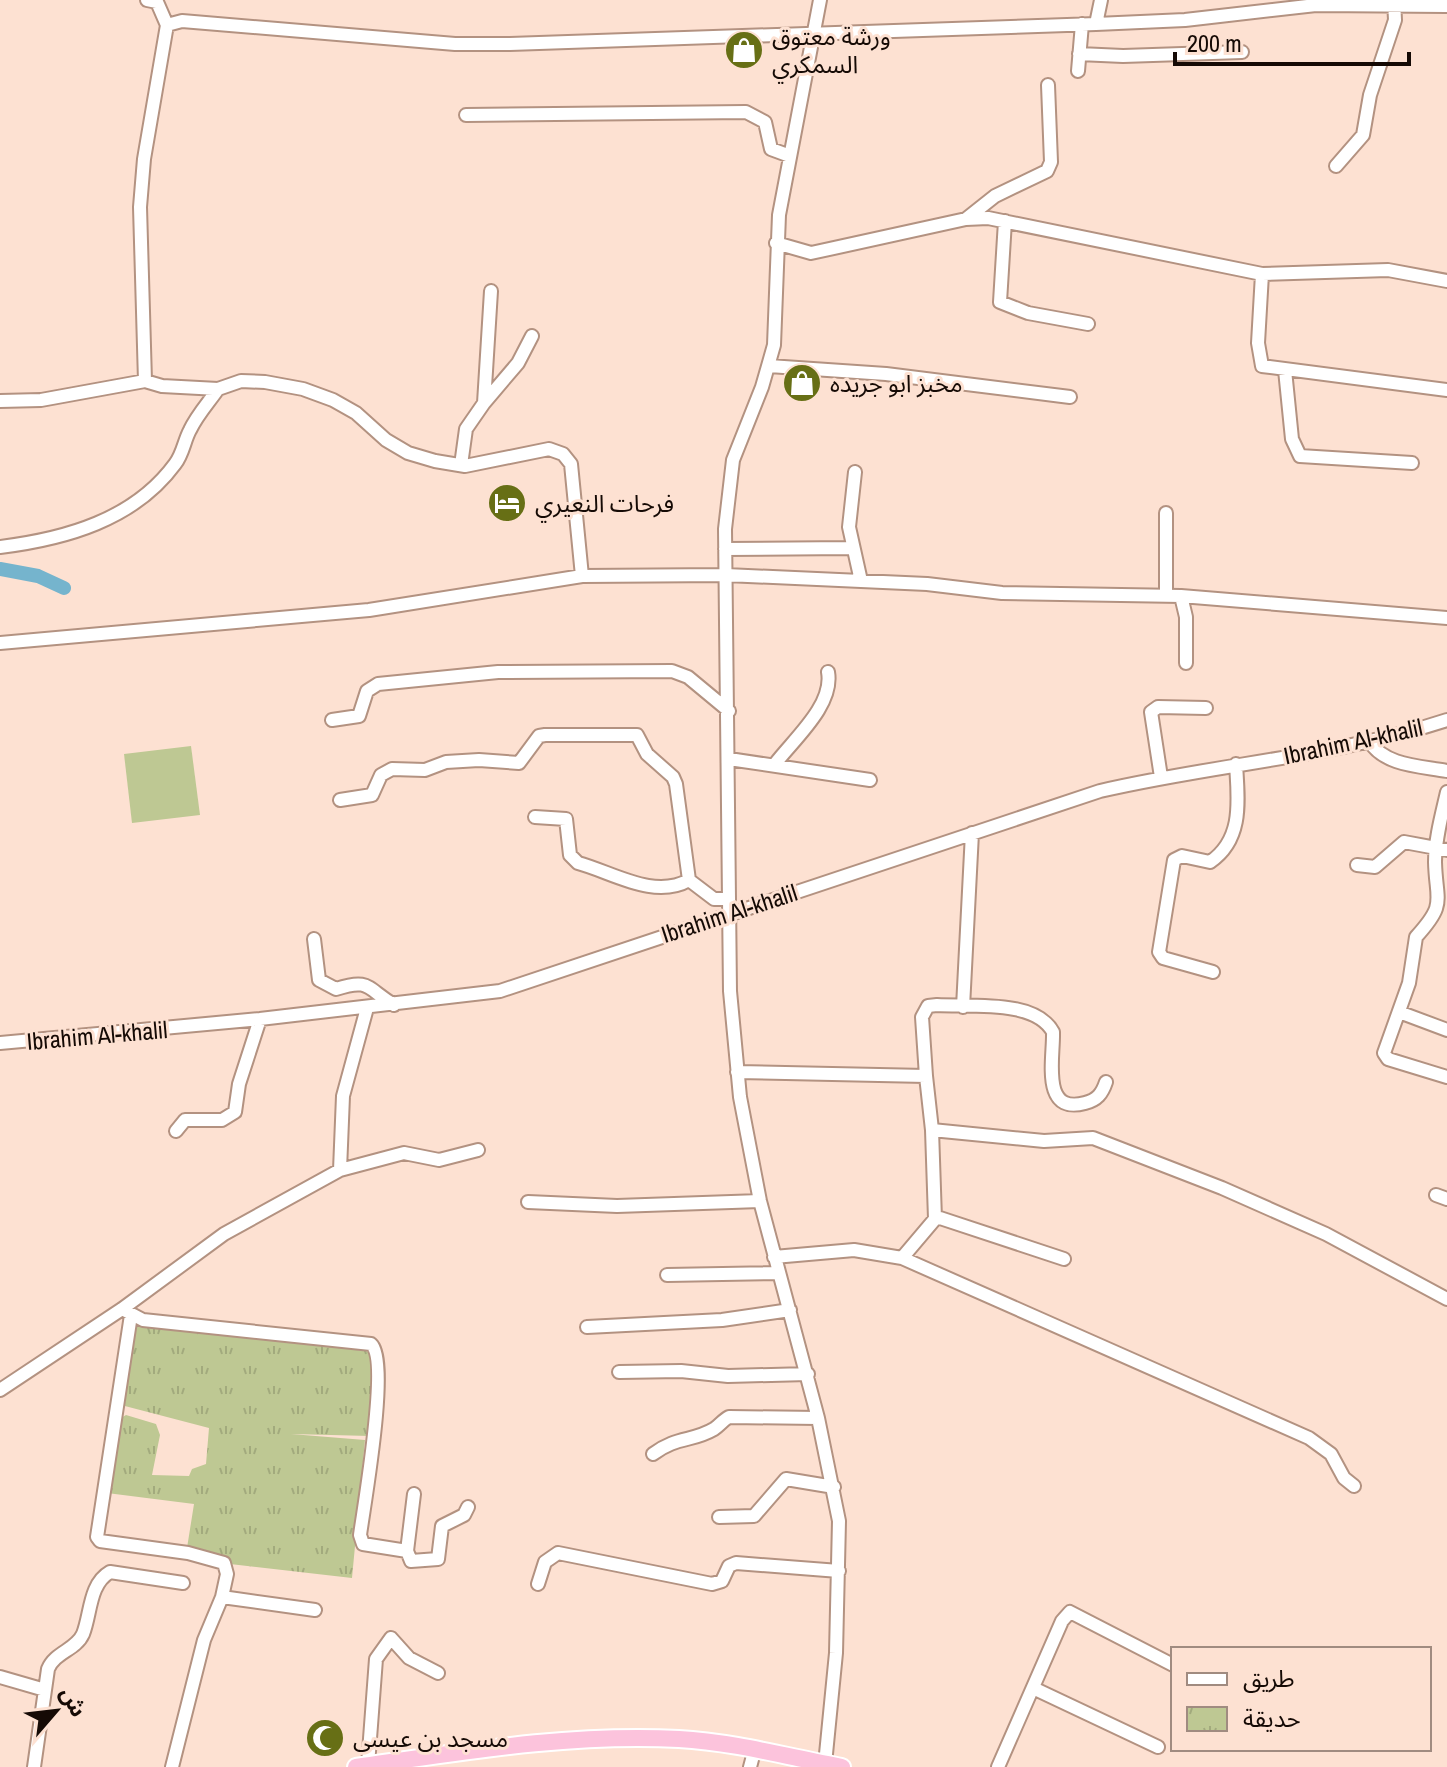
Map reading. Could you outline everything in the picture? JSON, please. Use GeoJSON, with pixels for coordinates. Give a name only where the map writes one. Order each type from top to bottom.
{"type":"FeatureCollection","features":[{"type":"Feature","properties":{"kind":"highway"},"geometry":{"type":"LineString","coordinates":[[362,1766],[419,1763],[633,1738],[681,1739],[752,1759],[842,1767]]}},
{"type":"Feature","properties":{"kind":"street"},"geometry":{"type":"LineString","coordinates":[[820,0],[776,243],[774,345],[733,460],[725,549],[730,991],[737,1072],[760,1201],[808,1374],[839,1521],[836,1653],[825,1764]]}},
{"type":"Feature","properties":{"kind":"street"},"geometry":{"type":"LineString","coordinates":[[1096,24],[1101,0]]}},
{"type":"Feature","properties":{"kind":"street"},"geometry":{"type":"LineString","coordinates":[[145,381],[140,207],[144,159],[167,25],[154,1]]}},
{"type":"Feature","properties":{"kind":"street"},"geometry":{"type":"LineString","coordinates":[[167,25],[182,21],[455,44],[1096,24],[1185,20],[1316,5],[1394,2],[1447,6]]}},
{"type":"Feature","properties":{"kind":"street"},"geometry":{"type":"LineString","coordinates":[[1336,166],[1363,135],[1370,95],[1395,20],[1394,2]]}},
{"type":"Feature","properties":{"kind":"street"},"geometry":{"type":"LineString","coordinates":[[1078,71],[1082,24]]}},
{"type":"Feature","properties":{"kind":"street"},"geometry":{"type":"LineString","coordinates":[[1079,54],[1123,56],[1242,52]]}},
{"type":"Feature","properties":{"kind":"street"},"geometry":{"type":"LineString","coordinates":[[966,219],[995,196],[1047,171],[1051,162],[1048,85]]}},
{"type":"Feature","properties":{"kind":"street"},"geometry":{"type":"LineString","coordinates":[[466,115],[746,112],[765,122],[771,149],[790,156]]}},
{"type":"Feature","properties":{"kind":"street"},"geometry":{"type":"LineString","coordinates":[[776,243],[811,253],[966,219],[1005,221],[1262,274],[1388,270],[1447,281]]}},
{"type":"Feature","properties":{"kind":"street"},"geometry":{"type":"LineString","coordinates":[[1005,221],[1000,302],[1028,313],[1088,324]]}},
{"type":"Feature","properties":{"kind":"street"},"geometry":{"type":"LineString","coordinates":[[1262,274],[1259,360],[1267,368],[1447,390]]}},
{"type":"Feature","properties":{"kind":"street"},"geometry":{"type":"LineString","coordinates":[[484,403],[491,291]]}},
{"type":"Feature","properties":{"kind":"street"},"geometry":{"type":"LineString","coordinates":[[461,465],[466,429],[518,363],[532,336]]}},
{"type":"Feature","properties":{"kind":"street"},"geometry":{"type":"LineString","coordinates":[[769,366],[886,374],[1070,397]]}},
{"type":"Feature","properties":{"kind":"street"},"geometry":{"type":"LineString","coordinates":[[1285,370],[1292,439],[1300,456],[1412,463]]}},
{"type":"Feature","properties":{"kind":"street"},"geometry":{"type":"LineString","coordinates":[[0,401],[41,400],[145,381],[162,386],[218,389],[241,381],[303,389],[356,413],[386,440],[408,453],[461,465],[549,449],[563,454],[571,464],[582,576]]}},
{"type":"Feature","properties":{"kind":"street"},"geometry":{"type":"LineString","coordinates":[[0,547],[58,539],[92,527],[133,503],[178,461],[190,429],[218,389]]}},
{"type":"Feature","properties":{"kind":"street"},"geometry":{"type":"LineString","coordinates":[[855,472],[849,527],[851,548],[861,581]]}},
{"type":"Feature","properties":{"kind":"street"},"geometry":{"type":"LineString","coordinates":[[1166,513],[1166,595]]}},
{"type":"Feature","properties":{"kind":"street"},"geometry":{"type":"LineString","coordinates":[[725,549],[851,548]]}},
{"type":"Feature","properties":{"kind":"street"},"geometry":{"type":"LineString","coordinates":[[0,643],[369,610],[582,576],[726,575],[861,581],[1002,593],[1166,595],[1447,618]]}},
{"type":"Feature","properties":{"kind":"street"},"geometry":{"type":"LineString","coordinates":[[1181,596],[1186,617],[1186,663]]}},
{"type":"Feature","properties":{"kind":"street"},"geometry":{"type":"LineString","coordinates":[[332,720],[359,716],[367,691],[378,684],[551,670],[680,673],[729,711]]}},
{"type":"Feature","properties":{"kind":"street"},"geometry":{"type":"LineString","coordinates":[[775,764],[820,707],[828,691],[828,672]]}},
{"type":"Feature","properties":{"kind":"street"},"geometry":{"type":"LineString","coordinates":[[1161,777],[1151,712],[1158,707],[1206,708]]}},
{"type":"Feature","properties":{"kind":"street","name":"Ibrahim Al-khalil"},"geometry":{"type":"LineString","coordinates":[[0,1043],[367,1008],[519,986],[1100,791],[1161,777],[1370,742],[1447,720]]}},
{"type":"Feature","properties":{"kind":"street"},"geometry":{"type":"LineString","coordinates":[[340,800],[372,795],[381,775],[392,769],[425,770],[446,762],[479,760],[519,763],[539,736],[637,735],[647,754],[673,777],[676,784],[689,880],[714,899],[729,899]]}},
{"type":"Feature","properties":{"kind":"street"},"geometry":{"type":"LineString","coordinates":[[1370,742],[1376,752],[1387,758],[1447,771]]}},
{"type":"Feature","properties":{"kind":"street"},"geometry":{"type":"LineString","coordinates":[[729,759],[870,780]]}},
{"type":"Feature","properties":{"kind":"street"},"geometry":{"type":"LineString","coordinates":[[1213,972],[1163,958],[1159,952],[1174,860],[1182,856],[1210,862],[1237,826],[1236,764]]}},
{"type":"Feature","properties":{"kind":"street"},"geometry":{"type":"LineString","coordinates":[[1447,792],[1442,848],[1435,863],[1440,897],[1431,924],[1416,937],[1409,983],[1385,1056],[1447,1077]]}},
{"type":"Feature","properties":{"kind":"street"},"geometry":{"type":"LineString","coordinates":[[535,817],[566,819],[570,855],[578,863],[641,886],[678,886],[689,880]]}},
{"type":"Feature","properties":{"kind":"street"},"geometry":{"type":"LineString","coordinates":[[963,1007],[972,833]]}},
{"type":"Feature","properties":{"kind":"street"},"geometry":{"type":"LineString","coordinates":[[1357,865],[1375,867],[1398,843],[1442,848]]}},
{"type":"Feature","properties":{"kind":"street"},"geometry":{"type":"LineString","coordinates":[[314,939],[319,980],[336,989],[353,983],[365,983],[394,1005]]}},
{"type":"Feature","properties":{"kind":"street"},"geometry":{"type":"LineString","coordinates":[[902,1258],[935,1219],[923,1011],[937,1005],[1032,1012],[1048,1023],[1053,1032],[1050,1080],[1053,1091],[1065,1103],[1075,1105],[1092,1101],[1103,1093],[1106,1082]]}},
{"type":"Feature","properties":{"kind":"street"},"geometry":{"type":"LineString","coordinates":[[340,1170],[343,1096],[367,1008]]}},
{"type":"Feature","properties":{"kind":"street"},"geometry":{"type":"LineString","coordinates":[[1399,1012],[1447,1030]]}},
{"type":"Feature","properties":{"kind":"street"},"geometry":{"type":"LineString","coordinates":[[176,1131],[185,1120],[222,1120],[235,1112],[239,1084],[260,1019]]}},
{"type":"Feature","properties":{"kind":"street"},"geometry":{"type":"LineString","coordinates":[[737,1072],[926,1076]]}},
{"type":"Feature","properties":{"kind":"street"},"geometry":{"type":"LineString","coordinates":[[932,1130],[1044,1141],[1093,1138],[1222,1188],[1326,1234],[1447,1299]]}},
{"type":"Feature","properties":{"kind":"street"},"geometry":{"type":"LineString","coordinates":[[0,1390],[127,1312],[224,1234],[340,1170],[395,1155],[439,1160],[478,1150]]}},
{"type":"Feature","properties":{"kind":"street"},"geometry":{"type":"LineString","coordinates":[[528,1202],[617,1206],[760,1201]]}},
{"type":"Feature","properties":{"kind":"street"},"geometry":{"type":"LineString","coordinates":[[935,1219],[956,1220],[1064,1259]]}},
{"type":"Feature","properties":{"kind":"street"},"geometry":{"type":"LineString","coordinates":[[774,1257],[854,1250],[902,1258],[1309,1438],[1331,1454],[1344,1478],[1354,1486]]}},
{"type":"Feature","properties":{"kind":"street"},"geometry":{"type":"LineString","coordinates":[[667,1275],[778,1273]]}},
{"type":"Feature","properties":{"kind":"street"},"geometry":{"type":"LineString","coordinates":[[587,1327],[722,1320],[790,1310]]}},
{"type":"Feature","properties":{"kind":"street"},"geometry":{"type":"LineString","coordinates":[[127,1312],[238,1332],[374,1346],[379,1356],[376,1418],[360,1535],[367,1546],[407,1551]]}},
{"type":"Feature","properties":{"kind":"street"},"geometry":{"type":"LineString","coordinates":[[127,1312],[97,1537],[100,1541],[188,1553],[224,1563],[227,1574],[222,1597],[204,1640],[172,1767]]}},
{"type":"Feature","properties":{"kind":"street"},"geometry":{"type":"LineString","coordinates":[[619,1372],[681,1371],[728,1376],[808,1374]]}},
{"type":"Feature","properties":{"kind":"street"},"geometry":{"type":"LineString","coordinates":[[653,1454],[674,1440],[687,1439],[716,1428],[729,1417],[818,1418]]}},
{"type":"Feature","properties":{"kind":"street"},"geometry":{"type":"LineString","coordinates":[[719,1517],[754,1516],[786,1479],[834,1487]]}},
{"type":"Feature","properties":{"kind":"street"},"geometry":{"type":"LineString","coordinates":[[414,1494],[407,1551],[411,1561],[438,1559],[442,1526],[464,1515],[468,1507]]}},
{"type":"Feature","properties":{"kind":"street"},"geometry":{"type":"LineString","coordinates":[[538,1584],[545,1562],[558,1553],[712,1584],[722,1581],[729,1566],[736,1563],[839,1571]]}},
{"type":"Feature","properties":{"kind":"street"},"geometry":{"type":"LineString","coordinates":[[34,1767],[52,1659],[83,1633],[93,1596],[104,1575],[110,1572],[183,1583]]}},
{"type":"Feature","properties":{"kind":"street"},"geometry":{"type":"LineString","coordinates":[[222,1597],[315,1610]]}},
{"type":"Feature","properties":{"kind":"street"},"geometry":{"type":"LineString","coordinates":[[998,1767],[1062,1621],[1070,1612],[1171,1664]]}},
{"type":"Feature","properties":{"kind":"street"},"geometry":{"type":"LineString","coordinates":[[362,1766],[376,1659],[381,1647],[391,1638],[409,1658],[438,1673]]}},
{"type":"Feature","properties":{"kind":"street"},"geometry":{"type":"LineString","coordinates":[[0,1677],[45,1690]]}},
{"type":"Feature","properties":{"kind":"street"},"geometry":{"type":"LineString","coordinates":[[1033,1688],[1158,1747]]}},
{"type":"Feature","properties":{"kind":"green space"},"geometry":{"type":"Polygon","coordinates":[[[191,746],[200,815],[132,823],[124,754],[191,746]]]}},
{"type":"Feature","properties":{"kind":"green space"},"geometry":{"type":"Polygon","coordinates":[[[135,1322],[373,1352],[370,1436],[291,1434],[365,1440],[352,1578],[230,1564],[187,1548],[194,1504],[107,1493],[121,1418],[126,1415],[156,1424],[160,1435],[152,1475],[189,1476],[192,1469],[206,1464],[209,1428],[121,1405],[135,1322]]]}},
{"type":"Feature","properties":{"kind":"waterway"},"geometry":{"type":"LineString","coordinates":[[0,569],[38,576],[64,588]]}},
{"type":"Feature","properties":{"kind":"place","name":"ورشة معتوق السمكري"},"geometry":{"type":"Point","coordinates":[744,50]}},
{"type":"Feature","properties":{"kind":"place","name":"مخبز ابو جريده"},"geometry":{"type":"Point","coordinates":[802,383]}},
{"type":"Feature","properties":{"kind":"place","name":"فرحات النعيري"},"geometry":{"type":"Point","coordinates":[507,503]}},
{"type":"Feature","properties":{"kind":"place","name":"مسجد بن عيسى"},"geometry":{"type":"Point","coordinates":[325,1738]}}]}
